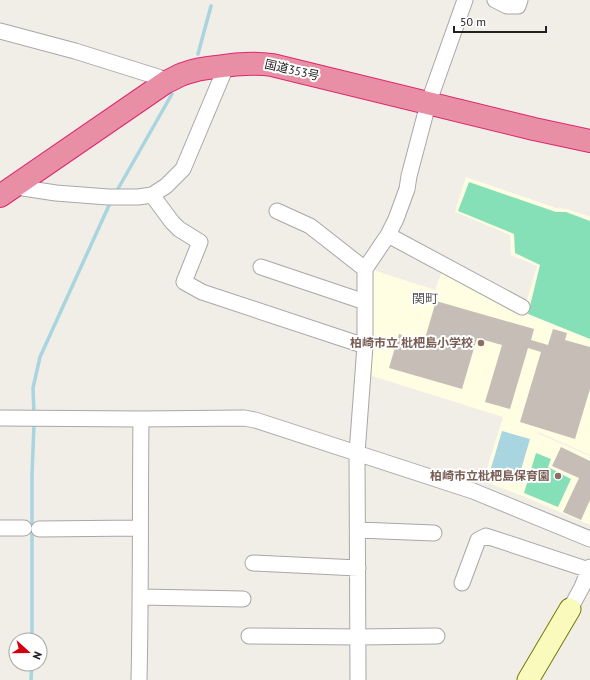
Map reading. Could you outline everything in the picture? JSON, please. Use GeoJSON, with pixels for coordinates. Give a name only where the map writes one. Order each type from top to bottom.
{"type":"FeatureCollection","features":[{"type":"Feature","properties":{"kind":"highway","name":"国道353号"},"geometry":{"type":"LineString","coordinates":[[7,191],[166,82],[182,74],[194,71],[226,65],[248,63],[272,65],[428,104],[590,141]]}},
{"type":"Feature","properties":{"kind":"street"},"geometry":{"type":"LineString","coordinates":[[358,680],[357,453],[365,346],[365,269],[388,235],[396,219],[407,189],[428,104],[464,0]]}},
{"type":"Feature","properties":{"kind":"street"},"geometry":{"type":"LineString","coordinates":[[495,0],[507,6],[518,6],[520,0]]}},
{"type":"Feature","properties":{"kind":"street"},"geometry":{"type":"LineString","coordinates":[[0,31],[75,51],[158,77],[166,82]]}},
{"type":"Feature","properties":{"kind":"street"},"geometry":{"type":"LineString","coordinates":[[7,191],[23,188],[56,193],[113,197],[138,197],[152,195],[166,186],[183,169],[226,65]]}},
{"type":"Feature","properties":{"kind":"street"},"geometry":{"type":"LineString","coordinates":[[152,195],[179,229],[200,242],[184,282],[202,292],[365,346]]}},
{"type":"Feature","properties":{"kind":"street"},"geometry":{"type":"LineString","coordinates":[[277,210],[310,226],[365,269]]}},
{"type":"Feature","properties":{"kind":"street"},"geometry":{"type":"LineString","coordinates":[[388,235],[522,306]]}},
{"type":"Feature","properties":{"kind":"street"},"geometry":{"type":"LineString","coordinates":[[261,267],[365,302]]}},
{"type":"Feature","properties":{"kind":"street"},"geometry":{"type":"LineString","coordinates":[[0,418],[141,420],[244,418],[255,420],[473,491],[590,539]]}},
{"type":"Feature","properties":{"kind":"street"},"geometry":{"type":"LineString","coordinates":[[139,680],[141,420]]}},
{"type":"Feature","properties":{"kind":"street"},"geometry":{"type":"LineString","coordinates":[[0,528],[140,528]]}},
{"type":"Feature","properties":{"kind":"street"},"geometry":{"type":"LineString","coordinates":[[358,530],[434,533]]}},
{"type":"Feature","properties":{"kind":"street"},"geometry":{"type":"LineString","coordinates":[[462,583],[478,540],[486,536],[589,569],[582,587],[528,680]]}},
{"type":"Feature","properties":{"kind":"street"},"geometry":{"type":"LineString","coordinates":[[253,563],[358,568]]}},
{"type":"Feature","properties":{"kind":"street"},"geometry":{"type":"LineString","coordinates":[[140,597],[243,599]]}},
{"type":"Feature","properties":{"kind":"street"},"geometry":{"type":"LineString","coordinates":[[249,636],[437,636]]}},
{"type":"Feature","properties":{"kind":"shaded area","name":"柏崎市立 枇杷島小学校"},"geometry":{"type":"Polygon","coordinates":[[[466,177],[556,208],[567,209],[590,217],[590,455],[538,432],[537,433],[590,456],[590,525],[483,481],[503,417],[372,376],[370,269],[435,290],[443,269],[524,310],[537,266],[511,255],[510,235],[455,212],[466,177]]]}},
{"type":"Feature","properties":{"kind":"green space"},"geometry":{"type":"Polygon","coordinates":[[[469,182],[556,212],[566,212],[590,221],[590,339],[528,314],[540,265],[515,253],[514,234],[458,211],[469,182]]]}},
{"type":"Feature","properties":{"kind":"green space"},"geometry":{"type":"Polygon","coordinates":[[[536,453],[551,459],[548,467],[571,479],[558,507],[524,493],[536,453]]]}},
{"type":"Feature","properties":{"kind":"water"},"geometry":{"type":"Polygon","coordinates":[[[502,431],[530,439],[517,483],[489,475],[502,431]]]}},
{"type":"Feature","properties":{"kind":"building"},"geometry":{"type":"Polygon","coordinates":[[[436,301],[534,329],[531,340],[548,345],[553,329],[567,333],[565,340],[590,347],[590,389],[575,439],[520,422],[541,352],[528,348],[510,409],[485,402],[502,345],[477,338],[462,389],[389,368],[399,334],[424,342],[436,301]]]}},
{"type":"Feature","properties":{"kind":"building"},"geometry":{"type":"Polygon","coordinates":[[[561,447],[590,461],[590,500],[581,520],[563,512],[579,478],[552,466],[561,447]]]}},
{"type":"Feature","properties":{"kind":"waterway"},"geometry":{"type":"LineString","coordinates":[[198,54],[211,6]]}},
{"type":"Feature","properties":{"kind":"waterway"},"geometry":{"type":"LineString","coordinates":[[115,194],[172,94]]}},
{"type":"Feature","properties":{"kind":"waterway"},"geometry":{"type":"LineString","coordinates":[[34,414],[33,388],[40,357],[111,201]]}},
{"type":"Feature","properties":{"kind":"waterway"},"geometry":{"type":"LineString","coordinates":[[32,632],[32,475],[34,424]]}},
{"type":"Feature","properties":{"kind":"waterway"},"geometry":{"type":"LineString","coordinates":[[31,680],[32,672]]}},
{"type":"Feature","properties":{"kind":"place","name":"柏崎市立 枇杷島小学校"},"geometry":{"type":"Point","coordinates":[481,343]}},
{"type":"Feature","properties":{"kind":"place","name":"柏崎市立枇杷島保育園"},"geometry":{"type":"Point","coordinates":[558,476]}},
{"type":"Feature","properties":{"kind":"district","name":"関町"},"geometry":{"type":"Point","coordinates":[425,298]}}]}
